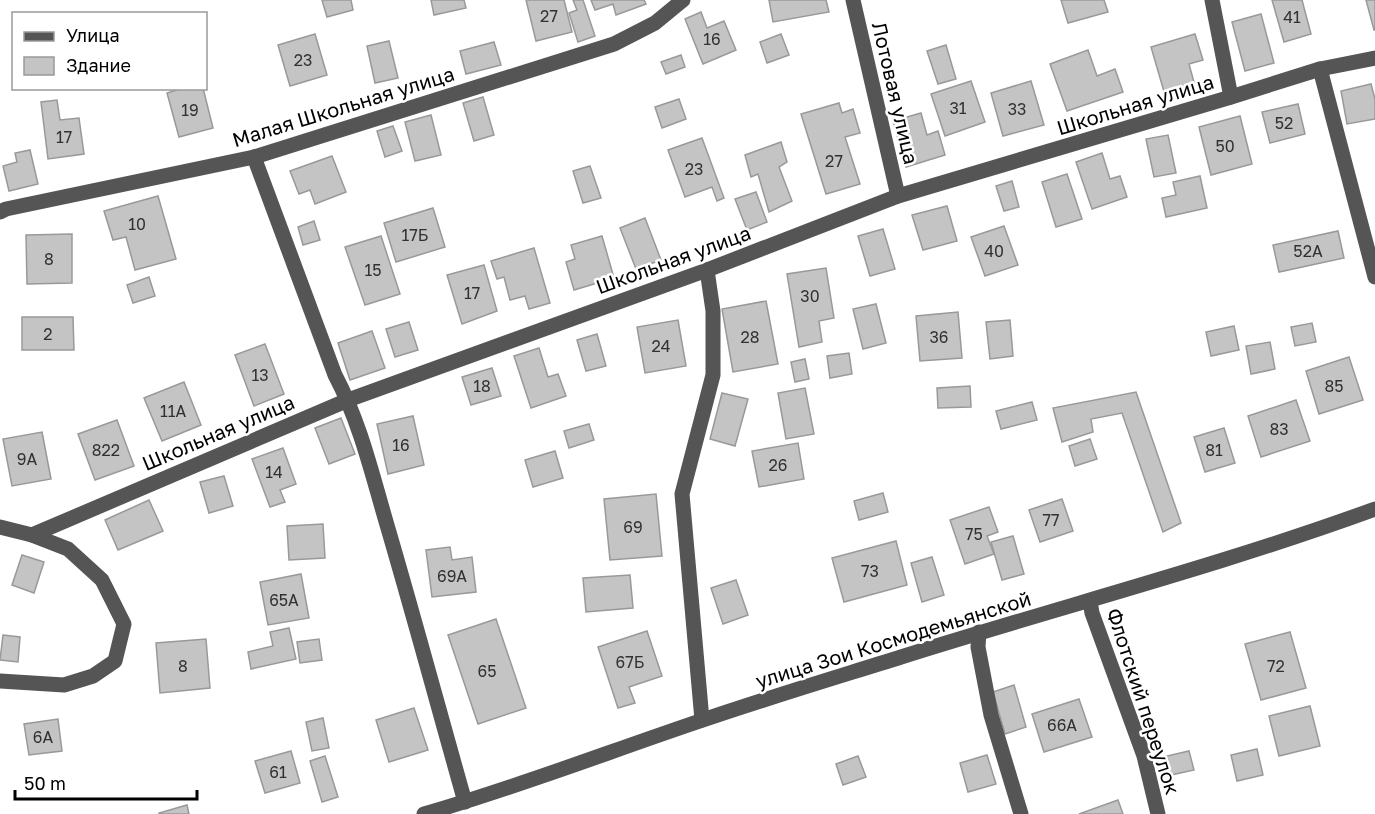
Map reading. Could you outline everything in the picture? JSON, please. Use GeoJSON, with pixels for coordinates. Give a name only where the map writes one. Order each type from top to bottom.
{"type":"FeatureCollection","features":[{"type":"Feature","properties":{"kind":"street","name":"Малая Школьная улица"},"geometry":{"type":"LineString","coordinates":[[0,212],[254,157],[614,44],[655,23],[683,0]]}},
{"type":"Feature","properties":{"kind":"street","name":"Лотовая улица"},"geometry":{"type":"LineString","coordinates":[[853,0],[898,196]]}},
{"type":"Feature","properties":{"kind":"street"},"geometry":{"type":"LineString","coordinates":[[1212,0],[1231,98]]}},
{"type":"Feature","properties":{"kind":"street","name":"Школьная улица"},"geometry":{"type":"LineString","coordinates":[[32,535],[348,400],[706,270],[898,196],[1231,98],[1320,69],[1375,58]]}},
{"type":"Feature","properties":{"kind":"street"},"geometry":{"type":"LineString","coordinates":[[1320,69],[1375,277]]}},
{"type":"Feature","properties":{"kind":"street"},"geometry":{"type":"LineString","coordinates":[[254,157],[335,375],[348,400],[407,591],[465,802]]}},
{"type":"Feature","properties":{"kind":"street"},"geometry":{"type":"LineString","coordinates":[[702,720],[682,494],[713,375],[713,311],[706,270]]}},
{"type":"Feature","properties":{"kind":"street","name":"улица Зои Космодемьянской"},"geometry":{"type":"LineString","coordinates":[[424,814],[702,720],[979,632],[1090,602],[1316,531],[1375,509]]}},
{"type":"Feature","properties":{"kind":"street"},"geometry":{"type":"LineString","coordinates":[[0,527],[32,535],[68,549],[102,580],[124,624],[115,661],[93,676],[64,685],[0,681]]}},
{"type":"Feature","properties":{"kind":"street","name":"Флотский переулок"},"geometry":{"type":"LineString","coordinates":[[1090,602],[1144,756],[1158,814]]}},
{"type":"Feature","properties":{"kind":"street"},"geometry":{"type":"LineString","coordinates":[[979,632],[978,647],[990,715],[1021,814]]}},
{"type":"Feature","properties":{"kind":"building"},"geometry":{"type":"Polygon","coordinates":[[[322,0],[351,0],[353,10],[327,17],[322,0]]]}},
{"type":"Feature","properties":{"kind":"building"},"geometry":{"type":"Polygon","coordinates":[[[431,0],[464,0],[466,8],[434,15],[431,0]]]}},
{"type":"Feature","properties":{"kind":"building"},"geometry":{"type":"Polygon","coordinates":[[[526,0],[564,0],[572,32],[536,41],[526,0]]]}},
{"type":"Feature","properties":{"kind":"building"},"geometry":{"type":"Polygon","coordinates":[[[573,0],[583,0],[595,36],[578,42],[569,13],[577,10],[573,0]]]}},
{"type":"Feature","properties":{"kind":"building"},"geometry":{"type":"Polygon","coordinates":[[[591,0],[644,0],[646,4],[616,15],[613,4],[595,10],[591,0]]]}},
{"type":"Feature","properties":{"kind":"building"},"geometry":{"type":"Polygon","coordinates":[[[769,0],[826,0],[829,12],[773,22],[769,0]]]}},
{"type":"Feature","properties":{"kind":"building"},"geometry":{"type":"Polygon","coordinates":[[[1061,0],[1104,0],[1108,12],[1068,23],[1061,0]]]}},
{"type":"Feature","properties":{"kind":"building"},"geometry":{"type":"Polygon","coordinates":[[[1272,0],[1302,0],[1311,34],[1284,42],[1272,0]]]}},
{"type":"Feature","properties":{"kind":"building"},"geometry":{"type":"Polygon","coordinates":[[[1366,0],[1375,0],[1375,30],[1374,30],[1366,0]]]}},
{"type":"Feature","properties":{"kind":"building"},"geometry":{"type":"Polygon","coordinates":[[[701,12],[707,28],[724,21],[736,50],[703,64],[685,19],[701,12]]]}},
{"type":"Feature","properties":{"kind":"building"},"geometry":{"type":"Polygon","coordinates":[[[1261,14],[1274,63],[1245,71],[1232,22],[1261,14]]]}},
{"type":"Feature","properties":{"kind":"building"},"geometry":{"type":"Polygon","coordinates":[[[315,34],[327,75],[290,86],[278,45],[315,34]]]}},
{"type":"Feature","properties":{"kind":"building"},"geometry":{"type":"Polygon","coordinates":[[[781,34],[789,55],[767,63],[760,42],[781,34]]]}},
{"type":"Feature","properties":{"kind":"building"},"geometry":{"type":"Polygon","coordinates":[[[1195,34],[1203,60],[1189,64],[1195,86],[1165,95],[1151,47],[1195,34]]]}},
{"type":"Feature","properties":{"kind":"building"},"geometry":{"type":"Polygon","coordinates":[[[389,41],[398,78],[375,83],[367,46],[389,41]]]}},
{"type":"Feature","properties":{"kind":"building"},"geometry":{"type":"Polygon","coordinates":[[[494,42],[501,65],[466,74],[460,51],[494,42]]]}},
{"type":"Feature","properties":{"kind":"building"},"geometry":{"type":"Polygon","coordinates":[[[946,45],[956,79],[938,84],[927,51],[946,45]]]}},
{"type":"Feature","properties":{"kind":"building"},"geometry":{"type":"Polygon","coordinates":[[[1088,50],[1097,76],[1115,69],[1123,92],[1067,111],[1050,64],[1088,50]]]}},
{"type":"Feature","properties":{"kind":"building"},"geometry":{"type":"Polygon","coordinates":[[[681,55],[685,67],[666,74],[661,62],[681,55]]]}},
{"type":"Feature","properties":{"kind":"building"},"geometry":{"type":"Polygon","coordinates":[[[971,81],[985,122],[945,136],[931,94],[971,81]]]}},
{"type":"Feature","properties":{"kind":"building"},"geometry":{"type":"Polygon","coordinates":[[[1031,81],[1044,125],[1003,136],[991,93],[1031,81]]]}},
{"type":"Feature","properties":{"kind":"building"},"geometry":{"type":"Polygon","coordinates":[[[1371,84],[1375,99],[1375,119],[1347,124],[1341,91],[1371,84]]]}},
{"type":"Feature","properties":{"kind":"building"},"geometry":{"type":"Polygon","coordinates":[[[177,90],[204,90],[213,128],[179,137],[167,93],[177,90]]]}},
{"type":"Feature","properties":{"kind":"building"},"geometry":{"type":"Polygon","coordinates":[[[483,97],[494,135],[474,141],[463,103],[483,97]]]}},
{"type":"Feature","properties":{"kind":"building"},"geometry":{"type":"Polygon","coordinates":[[[679,99],[686,119],[662,128],[655,107],[679,99]]]}},
{"type":"Feature","properties":{"kind":"building"},"geometry":{"type":"Polygon","coordinates":[[[57,100],[60,120],[79,118],[84,154],[48,159],[41,102],[57,100]]]}},
{"type":"Feature","properties":{"kind":"building"},"geometry":{"type":"Polygon","coordinates":[[[839,103],[842,113],[853,109],[860,133],[845,137],[860,184],[826,194],[801,114],[839,103]]]}},
{"type":"Feature","properties":{"kind":"building"},"geometry":{"type":"Polygon","coordinates":[[[1298,104],[1305,134],[1270,143],[1262,112],[1298,104]]]}},
{"type":"Feature","properties":{"kind":"building"},"geometry":{"type":"Polygon","coordinates":[[[921,113],[927,135],[938,131],[945,155],[906,167],[893,121],[921,113]]]}},
{"type":"Feature","properties":{"kind":"building"},"geometry":{"type":"Polygon","coordinates":[[[431,115],[441,155],[415,161],[405,122],[431,115]]]}},
{"type":"Feature","properties":{"kind":"building"},"geometry":{"type":"Polygon","coordinates":[[[1240,116],[1252,164],[1211,175],[1199,127],[1240,116]]]}},
{"type":"Feature","properties":{"kind":"building"},"geometry":{"type":"Polygon","coordinates":[[[393,126],[402,151],[385,157],[377,131],[393,126]]]}},
{"type":"Feature","properties":{"kind":"building"},"geometry":{"type":"Polygon","coordinates":[[[1168,135],[1176,173],[1154,177],[1146,139],[1168,135]]]}},
{"type":"Feature","properties":{"kind":"building"},"geometry":{"type":"Polygon","coordinates":[[[702,138],[724,198],[717,201],[712,187],[685,197],[668,150],[702,138]]]}},
{"type":"Feature","properties":{"kind":"building"},"geometry":{"type":"Polygon","coordinates":[[[781,142],[787,162],[779,167],[792,201],[769,212],[758,174],[751,177],[745,155],[781,142]]]}},
{"type":"Feature","properties":{"kind":"building"},"geometry":{"type":"Polygon","coordinates":[[[30,150],[38,184],[9,191],[3,166],[17,162],[15,153],[30,150]]]}},
{"type":"Feature","properties":{"kind":"building"},"geometry":{"type":"Polygon","coordinates":[[[1102,153],[1110,179],[1120,176],[1127,197],[1092,209],[1076,162],[1102,153]]]}},
{"type":"Feature","properties":{"kind":"building"},"geometry":{"type":"Polygon","coordinates":[[[332,156],[346,192],[315,204],[310,190],[299,194],[290,171],[332,156]]]}},
{"type":"Feature","properties":{"kind":"building"},"geometry":{"type":"Polygon","coordinates":[[[590,166],[601,198],[583,203],[573,171],[590,166]]]}},
{"type":"Feature","properties":{"kind":"building"},"geometry":{"type":"Polygon","coordinates":[[[1067,174],[1082,219],[1056,227],[1042,182],[1067,174]]]}},
{"type":"Feature","properties":{"kind":"building"},"geometry":{"type":"Polygon","coordinates":[[[1200,176],[1207,208],[1166,217],[1162,198],[1176,195],[1173,182],[1200,176]]]}},
{"type":"Feature","properties":{"kind":"building"},"geometry":{"type":"Polygon","coordinates":[[[1012,181],[1019,207],[1004,211],[996,186],[1012,181]]]}},
{"type":"Feature","properties":{"kind":"building"},"geometry":{"type":"Polygon","coordinates":[[[756,192],[767,222],[747,230],[735,199],[756,192]]]}},
{"type":"Feature","properties":{"kind":"building"},"geometry":{"type":"Polygon","coordinates":[[[158,196],[176,259],[135,270],[126,237],[113,240],[104,211],[158,196]]]}},
{"type":"Feature","properties":{"kind":"building"},"geometry":{"type":"Polygon","coordinates":[[[947,206],[957,241],[923,250],[912,215],[947,206]]]}},
{"type":"Feature","properties":{"kind":"building"},"geometry":{"type":"Polygon","coordinates":[[[433,208],[445,247],[396,262],[384,223],[433,208]]]}},
{"type":"Feature","properties":{"kind":"building"},"geometry":{"type":"Polygon","coordinates":[[[645,218],[661,260],[636,269],[620,228],[645,218]]]}},
{"type":"Feature","properties":{"kind":"building"},"geometry":{"type":"Polygon","coordinates":[[[314,221],[320,240],[303,245],[298,227],[314,221]]]}},
{"type":"Feature","properties":{"kind":"building"},"geometry":{"type":"Polygon","coordinates":[[[1004,226],[1018,265],[985,276],[971,237],[1004,226]]]}},
{"type":"Feature","properties":{"kind":"building"},"geometry":{"type":"Polygon","coordinates":[[[883,229],[895,269],[870,276],[858,236],[883,229]]]}},
{"type":"Feature","properties":{"kind":"building"},"geometry":{"type":"Polygon","coordinates":[[[1338,231],[1344,258],[1279,272],[1273,245],[1338,231]]]}},
{"type":"Feature","properties":{"kind":"building"},"geometry":{"type":"Polygon","coordinates":[[[72,234],[72,283],[27,284],[26,235],[72,234]]]}},
{"type":"Feature","properties":{"kind":"building"},"geometry":{"type":"Polygon","coordinates":[[[381,236],[400,294],[365,305],[345,247],[381,236]]]}},
{"type":"Feature","properties":{"kind":"building"},"geometry":{"type":"Polygon","coordinates":[[[602,236],[614,278],[574,290],[566,262],[575,259],[571,245],[602,236]]]}},
{"type":"Feature","properties":{"kind":"building"},"geometry":{"type":"Polygon","coordinates":[[[534,248],[550,303],[529,309],[525,296],[510,300],[504,277],[497,279],[491,261],[534,248]]]}},
{"type":"Feature","properties":{"kind":"building"},"geometry":{"type":"Polygon","coordinates":[[[484,265],[497,311],[462,324],[447,275],[484,265]]]}},
{"type":"Feature","properties":{"kind":"building"},"geometry":{"type":"Polygon","coordinates":[[[826,268],[834,318],[819,321],[822,342],[799,347],[787,274],[826,268]]]}},
{"type":"Feature","properties":{"kind":"building"},"geometry":{"type":"Polygon","coordinates":[[[149,277],[155,296],[133,303],[127,285],[149,277]]]}},
{"type":"Feature","properties":{"kind":"building"},"geometry":{"type":"Polygon","coordinates":[[[766,301],[778,364],[733,372],[722,309],[766,301]]]}},
{"type":"Feature","properties":{"kind":"building"},"geometry":{"type":"Polygon","coordinates":[[[876,304],[886,343],[863,349],[853,309],[876,304]]]}},
{"type":"Feature","properties":{"kind":"building"},"geometry":{"type":"Polygon","coordinates":[[[958,312],[962,358],[920,361],[916,316],[958,312]]]}},
{"type":"Feature","properties":{"kind":"building"},"geometry":{"type":"Polygon","coordinates":[[[22,317],[73,317],[74,350],[22,350],[22,317]]]}},
{"type":"Feature","properties":{"kind":"building"},"geometry":{"type":"Polygon","coordinates":[[[678,320],[686,366],[645,373],[637,327],[678,320]]]}},
{"type":"Feature","properties":{"kind":"building"},"geometry":{"type":"Polygon","coordinates":[[[1010,320],[1013,356],[990,359],[986,322],[1010,320]]]}},
{"type":"Feature","properties":{"kind":"building"},"geometry":{"type":"Polygon","coordinates":[[[409,322],[418,350],[395,357],[386,329],[409,322]]]}},
{"type":"Feature","properties":{"kind":"building"},"geometry":{"type":"Polygon","coordinates":[[[1312,323],[1316,342],[1295,346],[1291,327],[1312,323]]]}},
{"type":"Feature","properties":{"kind":"building"},"geometry":{"type":"Polygon","coordinates":[[[1234,326],[1239,350],[1211,356],[1206,332],[1234,326]]]}},
{"type":"Feature","properties":{"kind":"building"},"geometry":{"type":"Polygon","coordinates":[[[372,331],[385,368],[350,380],[338,343],[372,331]]]}},
{"type":"Feature","properties":{"kind":"building"},"geometry":{"type":"Polygon","coordinates":[[[597,334],[606,366],[586,371],[577,340],[597,334]]]}},
{"type":"Feature","properties":{"kind":"building"},"geometry":{"type":"Polygon","coordinates":[[[1270,342],[1275,369],[1251,374],[1246,346],[1270,342]]]}},
{"type":"Feature","properties":{"kind":"building"},"geometry":{"type":"Polygon","coordinates":[[[265,344],[284,394],[254,406],[235,355],[265,344]]]}},
{"type":"Feature","properties":{"kind":"building"},"geometry":{"type":"Polygon","coordinates":[[[539,348],[548,377],[558,374],[566,396],[531,408],[514,356],[539,348]]]}},
{"type":"Feature","properties":{"kind":"building"},"geometry":{"type":"Polygon","coordinates":[[[849,353],[852,374],[830,378],[827,356],[849,353]]]}},
{"type":"Feature","properties":{"kind":"building"},"geometry":{"type":"Polygon","coordinates":[[[1349,357],[1363,400],[1319,414],[1306,371],[1349,357]]]}},
{"type":"Feature","properties":{"kind":"building"},"geometry":{"type":"Polygon","coordinates":[[[805,359],[809,379],[795,382],[791,362],[805,359]]]}},
{"type":"Feature","properties":{"kind":"building"},"geometry":{"type":"Polygon","coordinates":[[[492,368],[501,396],[471,405],[462,377],[492,368]]]}},
{"type":"Feature","properties":{"kind":"building"},"geometry":{"type":"Polygon","coordinates":[[[184,382],[201,425],[162,441],[144,398],[184,382]]]}},
{"type":"Feature","properties":{"kind":"building"},"geometry":{"type":"Polygon","coordinates":[[[970,386],[971,407],[938,408],[937,388],[970,386]]]}},
{"type":"Feature","properties":{"kind":"building"},"geometry":{"type":"Polygon","coordinates":[[[805,388],[814,434],[786,439],[778,393],[805,388]]]}},
{"type":"Feature","properties":{"kind":"building"},"geometry":{"type":"Polygon","coordinates":[[[1136,392],[1181,523],[1163,532],[1122,413],[1091,419],[1093,432],[1062,442],[1053,408],[1136,392]]]}},
{"type":"Feature","properties":{"kind":"building"},"geometry":{"type":"Polygon","coordinates":[[[722,393],[748,399],[735,446],[710,439],[722,393]]]}},
{"type":"Feature","properties":{"kind":"building"},"geometry":{"type":"Polygon","coordinates":[[[1296,400],[1310,441],[1261,457],[1248,416],[1296,400]]]}},
{"type":"Feature","properties":{"kind":"building"},"geometry":{"type":"Polygon","coordinates":[[[1032,402],[1037,420],[1001,429],[996,411],[1032,402]]]}},
{"type":"Feature","properties":{"kind":"building"},"geometry":{"type":"Polygon","coordinates":[[[413,416],[424,465],[388,474],[377,424],[413,416]]]}},
{"type":"Feature","properties":{"kind":"building"},"geometry":{"type":"Polygon","coordinates":[[[341,418],[355,454],[329,464],[315,428],[341,418]]]}},
{"type":"Feature","properties":{"kind":"building"},"geometry":{"type":"Polygon","coordinates":[[[117,420],[134,466],[95,480],[78,434],[117,420]]]}},
{"type":"Feature","properties":{"kind":"building"},"geometry":{"type":"Polygon","coordinates":[[[589,424],[594,440],[569,448],[564,431],[589,424]]]}},
{"type":"Feature","properties":{"kind":"building"},"geometry":{"type":"Polygon","coordinates":[[[1224,428],[1235,463],[1205,472],[1194,437],[1224,428]]]}},
{"type":"Feature","properties":{"kind":"building"},"geometry":{"type":"Polygon","coordinates":[[[42,432],[51,479],[12,486],[3,439],[42,432]]]}},
{"type":"Feature","properties":{"kind":"building"},"geometry":{"type":"Polygon","coordinates":[[[1090,439],[1097,459],[1075,466],[1069,446],[1090,439]]]}},
{"type":"Feature","properties":{"kind":"building"},"geometry":{"type":"Polygon","coordinates":[[[798,443],[804,479],[759,487],[752,451],[798,443]]]}},
{"type":"Feature","properties":{"kind":"building"},"geometry":{"type":"Polygon","coordinates":[[[283,448],[296,484],[280,490],[285,502],[270,507],[252,459],[283,448]]]}},
{"type":"Feature","properties":{"kind":"building"},"geometry":{"type":"Polygon","coordinates":[[[555,451],[563,478],[533,487],[525,460],[555,451]]]}},
{"type":"Feature","properties":{"kind":"building"},"geometry":{"type":"Polygon","coordinates":[[[224,476],[233,506],[209,513],[200,482],[224,476]]]}},
{"type":"Feature","properties":{"kind":"building"},"geometry":{"type":"Polygon","coordinates":[[[883,493],[888,512],[859,520],[854,501],[883,493]]]}},
{"type":"Feature","properties":{"kind":"building"},"geometry":{"type":"Polygon","coordinates":[[[656,494],[662,556],[610,560],[604,499],[656,494]]]}},
{"type":"Feature","properties":{"kind":"building"},"geometry":{"type":"Polygon","coordinates":[[[1062,499],[1073,531],[1040,542],[1029,510],[1062,499]]]}},
{"type":"Feature","properties":{"kind":"building"},"geometry":{"type":"Polygon","coordinates":[[[149,500],[163,531],[118,550],[105,520],[149,500]]]}},
{"type":"Feature","properties":{"kind":"building"},"geometry":{"type":"Polygon","coordinates":[[[989,507],[998,532],[987,536],[994,554],[965,564],[950,520],[989,507]]]}},
{"type":"Feature","properties":{"kind":"building"},"geometry":{"type":"Polygon","coordinates":[[[323,524],[325,558],[289,560],[287,526],[323,524]]]}},
{"type":"Feature","properties":{"kind":"building"},"geometry":{"type":"Polygon","coordinates":[[[1013,536],[1024,574],[1002,580],[991,542],[1013,536]]]}},
{"type":"Feature","properties":{"kind":"building"},"geometry":{"type":"Polygon","coordinates":[[[896,541],[907,585],[844,602],[832,558],[896,541]]]}},
{"type":"Feature","properties":{"kind":"building"},"geometry":{"type":"Polygon","coordinates":[[[450,547],[452,560],[472,557],[476,592],[432,597],[426,550],[450,547]]]}},
{"type":"Feature","properties":{"kind":"building"},"geometry":{"type":"Polygon","coordinates":[[[22,555],[44,562],[34,593],[12,585],[22,555]]]}},
{"type":"Feature","properties":{"kind":"building"},"geometry":{"type":"Polygon","coordinates":[[[932,557],[944,595],[922,602],[911,563],[932,557]]]}},
{"type":"Feature","properties":{"kind":"building"},"geometry":{"type":"Polygon","coordinates":[[[301,574],[309,618],[268,625],[260,582],[301,574]]]}},
{"type":"Feature","properties":{"kind":"building"},"geometry":{"type":"Polygon","coordinates":[[[630,575],[633,608],[586,612],[583,578],[630,575]]]}},
{"type":"Feature","properties":{"kind":"building"},"geometry":{"type":"Polygon","coordinates":[[[736,580],[748,615],[723,624],[711,588],[736,580]]]}},
{"type":"Feature","properties":{"kind":"building"},"geometry":{"type":"Polygon","coordinates":[[[496,619],[526,708],[478,724],[448,635],[496,619]]]}},
{"type":"Feature","properties":{"kind":"building"},"geometry":{"type":"Polygon","coordinates":[[[289,628],[296,659],[251,669],[248,652],[273,646],[270,632],[289,628]]]}},
{"type":"Feature","properties":{"kind":"building"},"geometry":{"type":"Polygon","coordinates":[[[647,631],[662,676],[629,687],[635,703],[618,708],[598,647],[647,631]]]}},
{"type":"Feature","properties":{"kind":"building"},"geometry":{"type":"Polygon","coordinates":[[[1290,632],[1306,688],[1261,700],[1245,644],[1290,632]]]}},
{"type":"Feature","properties":{"kind":"building"},"geometry":{"type":"Polygon","coordinates":[[[3,635],[20,637],[18,662],[0,660],[3,635]]]}},
{"type":"Feature","properties":{"kind":"building"},"geometry":{"type":"Polygon","coordinates":[[[206,639],[210,688],[160,693],[156,643],[206,639]]]}},
{"type":"Feature","properties":{"kind":"building"},"geometry":{"type":"Polygon","coordinates":[[[319,639],[322,660],[300,663],[297,642],[319,639]]]}},
{"type":"Feature","properties":{"kind":"building"},"geometry":{"type":"Polygon","coordinates":[[[1014,685],[1026,727],[1005,734],[993,692],[1014,685]]]}},
{"type":"Feature","properties":{"kind":"building"},"geometry":{"type":"Polygon","coordinates":[[[1079,699],[1092,737],[1044,752],[1032,714],[1079,699]]]}},
{"type":"Feature","properties":{"kind":"building"},"geometry":{"type":"Polygon","coordinates":[[[1310,706],[1320,746],[1279,756],[1269,716],[1310,706]]]}},
{"type":"Feature","properties":{"kind":"building"},"geometry":{"type":"Polygon","coordinates":[[[414,708],[428,750],[389,762],[376,720],[414,708]]]}},
{"type":"Feature","properties":{"kind":"building"},"geometry":{"type":"Polygon","coordinates":[[[323,718],[329,748],[312,751],[306,722],[323,718]]]}},
{"type":"Feature","properties":{"kind":"building"},"geometry":{"type":"Polygon","coordinates":[[[58,719],[62,751],[29,755],[24,724],[58,719]]]}},
{"type":"Feature","properties":{"kind":"building"},"geometry":{"type":"Polygon","coordinates":[[[1257,749],[1263,775],[1237,781],[1231,755],[1257,749]]]}},
{"type":"Feature","properties":{"kind":"building"},"geometry":{"type":"Polygon","coordinates":[[[291,751],[300,783],[265,793],[255,761],[291,751]]]}},
{"type":"Feature","properties":{"kind":"building"},"geometry":{"type":"Polygon","coordinates":[[[1189,751],[1194,770],[1171,775],[1167,756],[1189,751]]]}},
{"type":"Feature","properties":{"kind":"building"},"geometry":{"type":"Polygon","coordinates":[[[987,755],[996,784],[968,792],[960,763],[987,755]]]}},
{"type":"Feature","properties":{"kind":"building"},"geometry":{"type":"Polygon","coordinates":[[[325,756],[338,797],[322,802],[310,761],[325,756]]]}},
{"type":"Feature","properties":{"kind":"building"},"geometry":{"type":"Polygon","coordinates":[[[858,756],[866,777],[843,785],[836,764],[858,756]]]}},
{"type":"Feature","properties":{"kind":"building"},"geometry":{"type":"Polygon","coordinates":[[[1118,800],[1123,814],[1079,814],[1118,800]]]}},
{"type":"Feature","properties":{"kind":"building"},"geometry":{"type":"Polygon","coordinates":[[[187,805],[189,814],[159,814],[159,813],[187,805]]]}}]}
